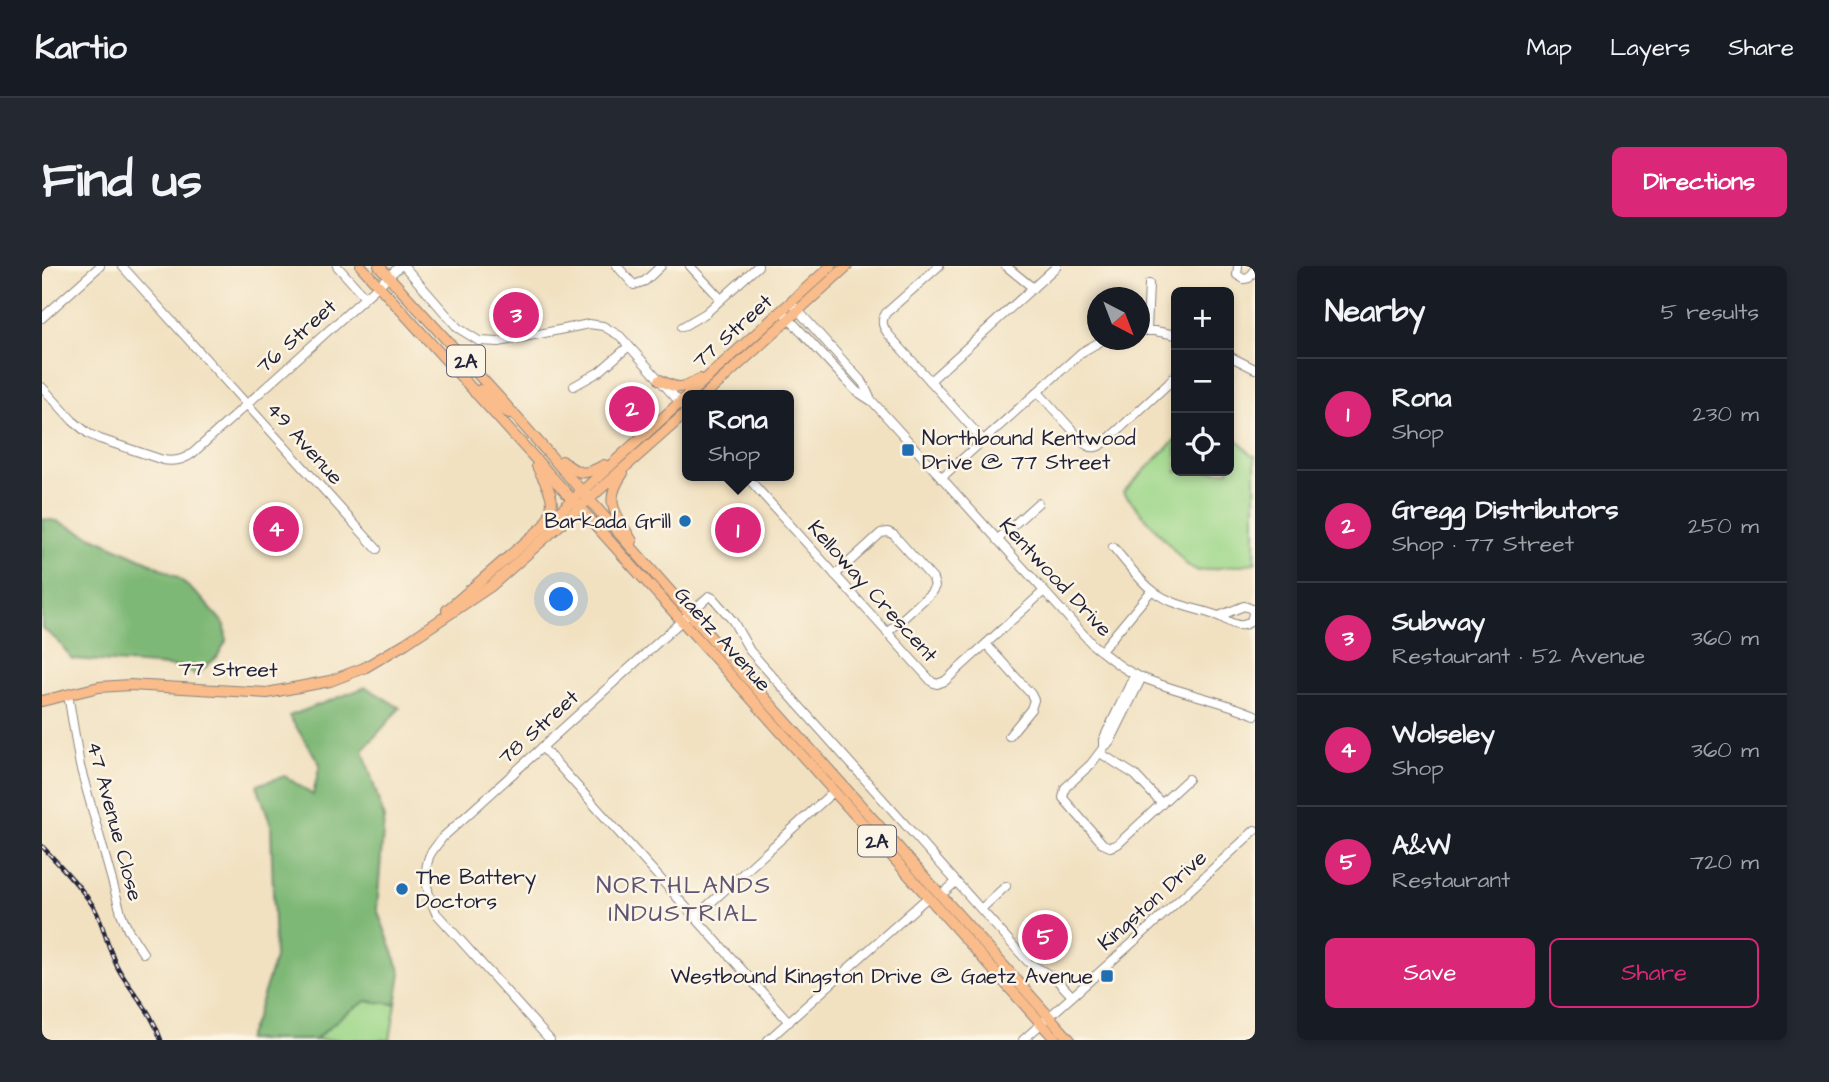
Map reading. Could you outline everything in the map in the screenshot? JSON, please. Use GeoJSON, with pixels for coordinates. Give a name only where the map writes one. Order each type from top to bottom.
{"type":"FeatureCollection","features":[{"type":"Feature","properties":{"kind":"main road","name":"Gaetz Avenue"},"geometry":{"type":"LineString","coordinates":[[360,266],[530,453],[642,560],[686,617],[833,792],[1045,1020],[1070,1040]]}},
{"type":"Feature","properties":{"kind":"main road","name":"Gaetz Avenue"},"geometry":{"type":"LineString","coordinates":[[379,266],[543,447],[581,501],[942,895],[1045,1020],[1055,1040]]}},
{"type":"Feature","properties":{"kind":"main road"},"geometry":{"type":"LineString","coordinates":[[786,315],[831,266]]}},
{"type":"Feature","properties":{"kind":"main road","name":"77 Street"},"geometry":{"type":"LineString","coordinates":[[795,307],[847,266]]}},
{"type":"Feature","properties":{"kind":"main road","name":"77 Street"},"geometry":{"type":"LineString","coordinates":[[698,390],[713,373],[786,315]]}},
{"type":"Feature","properties":{"kind":"main road","name":"77 Street"},"geometry":{"type":"LineString","coordinates":[[710,390],[786,315]]}},
{"type":"Feature","properties":{"kind":"main road"},"geometry":{"type":"LineString","coordinates":[[660,380],[682,388],[713,373]]}},
{"type":"Feature","properties":{"kind":"main road"},"geometry":{"type":"LineString","coordinates":[[475,393],[484,391],[496,405],[518,419]]}},
{"type":"Feature","properties":{"kind":"main road","name":"77 Street"},"geometry":{"type":"LineString","coordinates":[[42,701],[99,687],[130,685],[267,693],[330,681],[364,668],[491,586],[581,501],[631,447],[682,406]]}},
{"type":"Feature","properties":{"kind":"main road","name":"77 Street"},"geometry":{"type":"LineString","coordinates":[[406,643],[544,527],[631,461],[682,407]]}},
{"type":"Feature","properties":{"kind":"main road"},"geometry":{"type":"LineString","coordinates":[[543,447],[581,473],[593,471],[631,447]]}},
{"type":"Feature","properties":{"kind":"main road"},"geometry":{"type":"LineString","coordinates":[[530,453],[553,500],[544,527]]}},
{"type":"Feature","properties":{"kind":"main road"},"geometry":{"type":"LineString","coordinates":[[631,461],[614,486],[611,498],[642,560]]}},
{"type":"Feature","properties":{"kind":"street"},"geometry":{"type":"LineString","coordinates":[[42,318],[100,266]]}},
{"type":"Feature","properties":{"kind":"street","name":"49 Avenue"},"geometry":{"type":"LineString","coordinates":[[122,266],[377,549]]}},
{"type":"Feature","properties":{"kind":"street"},"geometry":{"type":"LineString","coordinates":[[337,266],[365,297]]}},
{"type":"Feature","properties":{"kind":"street"},"geometry":{"type":"LineString","coordinates":[[402,266],[458,328],[479,341],[499,342],[589,324],[603,326],[620,336],[660,380],[682,399]]}},
{"type":"Feature","properties":{"kind":"street","name":"76 Street"},"geometry":{"type":"LineString","coordinates":[[42,387],[73,421],[89,434],[167,461],[183,459],[193,453],[402,266]]}},
{"type":"Feature","properties":{"kind":"street"},"geometry":{"type":"LineString","coordinates":[[617,266],[634,285],[645,281],[661,266]]}},
{"type":"Feature","properties":{"kind":"street"},"geometry":{"type":"LineString","coordinates":[[690,266],[721,299]]}},
{"type":"Feature","properties":{"kind":"street"},"geometry":{"type":"LineString","coordinates":[[682,327],[706,313],[758,266]]}},
{"type":"Feature","properties":{"kind":"street"},"geometry":{"type":"LineString","coordinates":[[939,266],[886,313],[882,320],[883,325],[984,440]]}},
{"type":"Feature","properties":{"kind":"street"},"geometry":{"type":"LineString","coordinates":[[1006,266],[1033,288]]}},
{"type":"Feature","properties":{"kind":"street"},"geometry":{"type":"LineString","coordinates":[[930,381],[1058,266]]}},
{"type":"Feature","properties":{"kind":"street"},"geometry":{"type":"LineString","coordinates":[[1238,266],[1237,275],[1244,279],[1249,278],[1255,271]]}},
{"type":"Feature","properties":{"kind":"street","name":"Kentwood Drive"},"geometry":{"type":"LineString","coordinates":[[795,307],[863,383],[873,402],[1101,651],[1139,676],[1255,715]]}},
{"type":"Feature","properties":{"kind":"street","name":"Kentwood Drive"},"geometry":{"type":"LineString","coordinates":[[786,315],[856,391],[873,402]]}},
{"type":"Feature","properties":{"kind":"street"},"geometry":{"type":"LineString","coordinates":[[1150,331],[1171,334]]}},
{"type":"Feature","properties":{"kind":"street"},"geometry":{"type":"LineString","coordinates":[[574,386],[599,372],[629,346]]}},
{"type":"Feature","properties":{"kind":"street"},"geometry":{"type":"LineString","coordinates":[[941,478],[1087,349]]}},
{"type":"Feature","properties":{"kind":"street"},"geometry":{"type":"LineString","coordinates":[[1234,358],[1255,369]]}},
{"type":"Feature","properties":{"kind":"street"},"geometry":{"type":"LineString","coordinates":[[1038,392],[1085,444],[1096,448],[1171,380]]}},
{"type":"Feature","properties":{"kind":"street","name":"Kelloway Crescent"},"geometry":{"type":"LineString","coordinates":[[750,481],[928,679],[937,684],[945,681],[1044,591]]}},
{"type":"Feature","properties":{"kind":"street"},"geometry":{"type":"LineString","coordinates":[[998,540],[1038,503]]}},
{"type":"Feature","properties":{"kind":"street"},"geometry":{"type":"LineString","coordinates":[[835,575],[881,533],[894,535],[933,579],[935,586],[931,593],[887,633]]}},
{"type":"Feature","properties":{"kind":"street"},"geometry":{"type":"LineString","coordinates":[[1113,547],[1152,590],[1183,607],[1219,616]]}},
{"type":"Feature","properties":{"kind":"street"},"geometry":{"type":"LineString","coordinates":[[1101,651],[1152,590]]}},
{"type":"Feature","properties":{"kind":"street","name":"Gaetz Avenue"},"geometry":{"type":"LineString","coordinates":[[686,617],[709,596],[713,598],[733,621],[750,651],[956,882],[1032,965],[1055,978],[1072,996]]}},
{"type":"Feature","properties":{"kind":"street","name":"78 Street"},"geometry":{"type":"LineString","coordinates":[[550,1040],[436,913],[430,901],[426,876],[429,857],[442,838],[686,617]]}},
{"type":"Feature","properties":{"kind":"street"},"geometry":{"type":"LineString","coordinates":[[986,644],[1034,700],[1031,709],[1009,736]]}},
{"type":"Feature","properties":{"kind":"street"},"geometry":{"type":"LineString","coordinates":[[1139,676],[1111,742],[1065,788],[1062,794],[1065,802],[1103,844],[1110,847],[1118,844],[1188,779]]}},
{"type":"Feature","properties":{"kind":"street","name":"47 Avenue Close"},"geometry":{"type":"LineString","coordinates":[[68,694],[80,766],[121,913],[143,953]]}},
{"type":"Feature","properties":{"kind":"street"},"geometry":{"type":"LineString","coordinates":[[542,747],[789,1022]]}},
{"type":"Feature","properties":{"kind":"street"},"geometry":{"type":"LineString","coordinates":[[1101,751],[1135,775],[1162,804]]}},
{"type":"Feature","properties":{"kind":"street"},"geometry":{"type":"LineString","coordinates":[[695,917],[833,792]]}},
{"type":"Feature","properties":{"kind":"street","name":"Kingston Drive"},"geometry":{"type":"LineString","coordinates":[[1023,1040],[1255,830]]}},
{"type":"Feature","properties":{"kind":"street"},"geometry":{"type":"LineString","coordinates":[[942,895],[956,882]]}},
{"type":"Feature","properties":{"kind":"street"},"geometry":{"type":"LineString","coordinates":[[981,909],[1006,886]]}},
{"type":"Feature","properties":{"kind":"street"},"geometry":{"type":"LineString","coordinates":[[768,1040],[928,897]]}},
{"type":"Feature","properties":{"kind":"green space"},"geometry":{"type":"Polygon","coordinates":[[[1234,436],[1255,456],[1255,563],[1198,571],[1187,565],[1123,492],[1171,444],[1171,476],[1234,476],[1234,436]]]}},
{"type":"Feature","properties":{"kind":"green space"},"geometry":{"type":"Polygon","coordinates":[[[42,519],[57,521],[177,577],[201,598],[225,625],[226,641],[217,657],[196,675],[181,667],[72,659],[58,641],[42,628],[42,519]]]}},
{"type":"Feature","properties":{"kind":"green space"},"geometry":{"type":"Polygon","coordinates":[[[366,687],[400,708],[363,750],[384,818],[377,909],[401,973],[396,1004],[366,1001],[343,1015],[315,1040],[246,1040],[275,958],[271,825],[257,785],[285,776],[313,795],[320,764],[289,716],[366,687]]]}},
{"type":"Feature","properties":{"kind":"green space"},"geometry":{"type":"Polygon","coordinates":[[[366,1001],[396,1004],[390,1040],[315,1040],[343,1015],[366,1001]]]}},
{"type":"Feature","properties":{"kind":"railway"},"geometry":{"type":"LineString","coordinates":[[42,846],[77,884],[95,909],[115,963],[147,1011],[161,1040]]}},
{"type":"Feature","properties":{"kind":"place","name":"Subway"},"geometry":{"type":"Point","coordinates":[516,315]}},
{"type":"Feature","properties":{"kind":"place","name":"Gregg Distributors"},"geometry":{"type":"Point","coordinates":[632,409]}},
{"type":"Feature","properties":{"kind":"place","name":"Northbound Kentwood Drive @ 77 Street"},"geometry":{"type":"Point","coordinates":[908,450]}},
{"type":"Feature","properties":{"kind":"place","name":"Barkada Grill"},"geometry":{"type":"Point","coordinates":[685,521]}},
{"type":"Feature","properties":{"kind":"place","name":"Wolseley"},"geometry":{"type":"Point","coordinates":[276,529]}},
{"type":"Feature","properties":{"kind":"place","name":"Rona"},"geometry":{"type":"Point","coordinates":[738,530]}},
{"type":"Feature","properties":{"kind":"place","name":"The Battery Doctors"},"geometry":{"type":"Point","coordinates":[402,889]}},
{"type":"Feature","properties":{"kind":"place","name":"A&W"},"geometry":{"type":"Point","coordinates":[1045,937]}},
{"type":"Feature","properties":{"kind":"place","name":"Westbound Kingston Drive @ Gaetz Avenue"},"geometry":{"type":"Point","coordinates":[1107,976]}},
{"type":"Feature","properties":{"kind":"district","name":"NORTHLANDS INDUSTRIAL"},"geometry":{"type":"Point","coordinates":[684,899]}}]}
